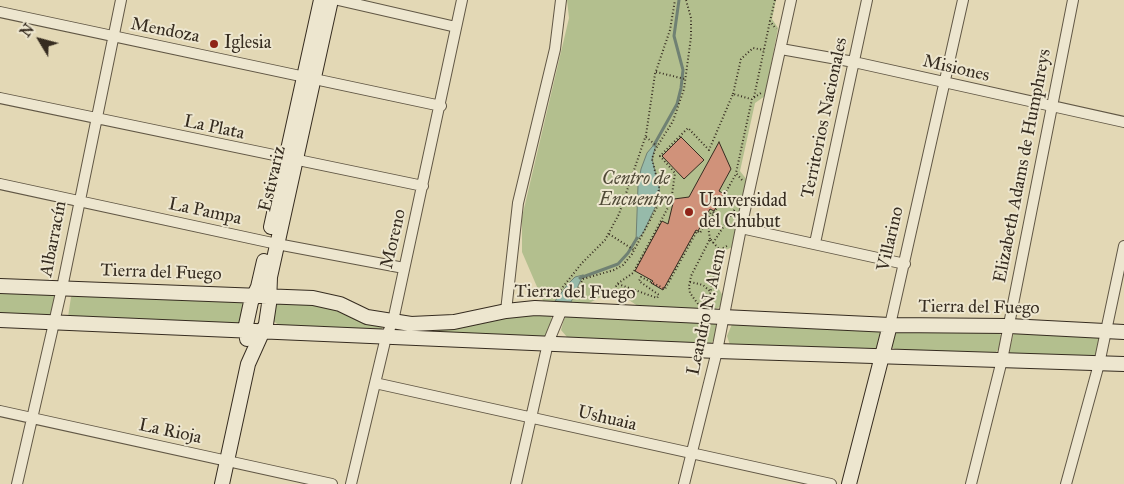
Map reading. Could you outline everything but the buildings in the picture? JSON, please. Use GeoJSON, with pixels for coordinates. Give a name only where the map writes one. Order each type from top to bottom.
{"type":"FeatureCollection","features":[{"type":"Feature","properties":{"kind":"street","name":"Albarracín"},"geometry":{"type":"LineString","coordinates":[[17,484],[62,288],[78,202],[121,0]]}},
{"type":"Feature","properties":{"kind":"street","name":"Estivariz"},"geometry":{"type":"LineString","coordinates":[[248,364],[246,331],[253,296],[258,287],[273,243],[309,77],[321,0]]}},
{"type":"Feature","properties":{"kind":"street","name":"Estivariz"},"geometry":{"type":"LineString","coordinates":[[309,77],[331,0]]}},
{"type":"Feature","properties":{"kind":"street"},"geometry":{"type":"LineString","coordinates":[[338,0],[456,27]]}},
{"type":"Feature","properties":{"kind":"street","name":"Moreno"},"geometry":{"type":"LineString","coordinates":[[351,484],[386,337],[393,321],[441,106],[462,0]]}},
{"type":"Feature","properties":{"kind":"street"},"geometry":{"type":"LineString","coordinates":[[506,311],[518,203],[555,49],[561,0]]}},
{"type":"Feature","properties":{"kind":"street","name":"Leandro N. Alem"},"geometry":{"type":"LineString","coordinates":[[684,484],[717,351],[738,224],[781,49],[791,0]]}},
{"type":"Feature","properties":{"kind":"street","name":"Territorios Nacionales"},"geometry":{"type":"LineString","coordinates":[[815,243],[867,0]]}},
{"type":"Feature","properties":{"kind":"street","name":"Villarino"},"geometry":{"type":"LineString","coordinates":[[849,484],[905,264],[963,0]]}},
{"type":"Feature","properties":{"kind":"street","name":"Elizabeth Adams de Humphreys"},"geometry":{"type":"LineString","coordinates":[[971,484],[1002,360],[1050,107],[1073,0]]}},
{"type":"Feature","properties":{"kind":"street","name":"Mendoza"},"geometry":{"type":"LineString","coordinates":[[0,12],[441,106]]}},
{"type":"Feature","properties":{"kind":"street","name":"Misiones"},"geometry":{"type":"LineString","coordinates":[[781,49],[854,62],[1124,122]]}},
{"type":"Feature","properties":{"kind":"street","name":"La Plata"},"geometry":{"type":"LineString","coordinates":[[0,98],[291,161],[423,186]]}},
{"type":"Feature","properties":{"kind":"street","name":"La Pampa"},"geometry":{"type":"LineString","coordinates":[[0,184],[273,243],[404,268]]}},
{"type":"Feature","properties":{"kind":"street"},"geometry":{"type":"LineString","coordinates":[[738,224],[905,264]]}},
{"type":"Feature","properties":{"kind":"street","name":"Estivariz"},"geometry":{"type":"LineString","coordinates":[[222,484],[248,364],[263,332],[269,296],[273,243]]}},
{"type":"Feature","properties":{"kind":"street"},"geometry":{"type":"LineString","coordinates":[[1066,484],[1099,364],[1124,246]]}},
{"type":"Feature","properties":{"kind":"street","name":"Tierra del Fuego"},"geometry":{"type":"LineString","coordinates":[[0,286],[269,296],[327,300],[368,317],[437,324],[506,311],[555,309],[890,325],[1009,326],[1124,332]]}},
{"type":"Feature","properties":{"kind":"street"},"geometry":{"type":"LineString","coordinates":[[516,484],[555,309]]}},
{"type":"Feature","properties":{"kind":"street"},"geometry":{"type":"LineString","coordinates":[[0,320],[717,351],[1124,364]]}},
{"type":"Feature","properties":{"kind":"street","name":"Ushuaia"},"geometry":{"type":"LineString","coordinates":[[375,383],[691,455],[831,484]]}},
{"type":"Feature","properties":{"kind":"street","name":"La Rioja"},"geometry":{"type":"LineString","coordinates":[[0,411],[332,484]]}},
{"type":"Feature","properties":{"kind":"path"},"geometry":{"type":"LineString","coordinates":[[555,309],[582,263],[609,234],[619,214],[646,138],[656,72],[670,30],[675,0]]}},
{"type":"Feature","properties":{"kind":"path"},"geometry":{"type":"LineString","coordinates":[[579,301],[573,301],[583,279],[614,270],[623,265],[634,250],[660,197],[660,187],[652,158],[679,106],[685,79],[691,37],[691,18],[686,0]]}},
{"type":"Feature","properties":{"kind":"path"},"geometry":{"type":"LineString","coordinates":[[719,250],[710,239],[708,226],[736,173],[775,0]]}},
{"type":"Feature","properties":{"kind":"path"},"geometry":{"type":"LineString","coordinates":[[770,21],[777,30]]}},
{"type":"Feature","properties":{"kind":"path"},"geometry":{"type":"LineString","coordinates":[[613,293],[617,284],[633,273],[671,202],[675,173],[660,156],[688,128],[709,150],[733,94],[741,59],[753,48],[764,50]]}},
{"type":"Feature","properties":{"kind":"path"},"geometry":{"type":"LineString","coordinates":[[656,72],[685,79]]}},
{"type":"Feature","properties":{"kind":"path"},"geometry":{"type":"LineString","coordinates":[[733,94],[753,98],[763,91]]}},
{"type":"Feature","properties":{"kind":"path"},"geometry":{"type":"LineString","coordinates":[[646,138],[657,146]]}},
{"type":"Feature","properties":{"kind":"path"},"geometry":{"type":"LineString","coordinates":[[736,173],[743,182]]}},
{"type":"Feature","properties":{"kind":"path"},"geometry":{"type":"LineString","coordinates":[[738,224],[740,197]]}},
{"type":"Feature","properties":{"kind":"path"},"geometry":{"type":"LineString","coordinates":[[723,198],[738,205]]}},
{"type":"Feature","properties":{"kind":"path"},"geometry":{"type":"LineString","coordinates":[[713,243],[738,205]]}},
{"type":"Feature","properties":{"kind":"path"},"geometry":{"type":"LineString","coordinates":[[617,284],[657,298],[659,295],[639,281],[641,277],[665,289],[697,231],[700,233],[712,212],[714,213]]}},
{"type":"Feature","properties":{"kind":"path"},"geometry":{"type":"LineString","coordinates":[[609,234],[634,250]]}},
{"type":"Feature","properties":{"kind":"path"},"geometry":{"type":"LineString","coordinates":[[719,250],[729,245],[731,237]]}},
{"type":"Feature","properties":{"kind":"path"},"geometry":{"type":"LineString","coordinates":[[710,239],[690,282],[690,293],[698,307],[710,295],[719,250]]}},
{"type":"Feature","properties":{"kind":"path"},"geometry":{"type":"LineString","coordinates":[[690,282],[703,285],[711,292]]}},
{"type":"Feature","properties":{"kind":"path"},"geometry":{"type":"LineString","coordinates":[[585,302],[603,293],[622,293],[635,301]]}},
{"type":"Feature","properties":{"kind":"green space","name":"Centro de Encuentro"},"geometry":{"type":"Polygon","coordinates":[[[567,0],[776,0],[772,19],[778,28],[765,96],[755,103],[740,171],[747,180],[732,247],[722,252],[716,284],[723,296],[720,307],[710,311],[641,308],[621,295],[605,295],[585,305],[544,303],[522,252],[522,217],[569,18],[567,0]]]}},
{"type":"Feature","properties":{"kind":"green space"},"geometry":{"type":"Polygon","coordinates":[[[0,291],[51,293],[56,295],[52,317],[0,316],[0,291]]]}},
{"type":"Feature","properties":{"kind":"green space"},"geometry":{"type":"Polygon","coordinates":[[[74,294],[244,302],[242,324],[68,317],[71,297],[74,294]]]}},
{"type":"Feature","properties":{"kind":"green space"},"geometry":{"type":"Polygon","coordinates":[[[274,303],[320,304],[382,325],[382,331],[293,328],[279,325],[273,321],[274,303]]]}},
{"type":"Feature","properties":{"kind":"green space"},"geometry":{"type":"Polygon","coordinates":[[[522,313],[551,315],[552,320],[546,337],[403,333],[404,329],[522,313]]]}},
{"type":"Feature","properties":{"kind":"green space"},"geometry":{"type":"Polygon","coordinates":[[[567,315],[715,322],[717,327],[715,338],[709,346],[573,338],[567,337],[561,330],[567,315]]]}},
{"type":"Feature","properties":{"kind":"green space"},"geometry":{"type":"Polygon","coordinates":[[[732,324],[877,328],[882,333],[880,350],[730,345],[727,336],[732,324]]]}},
{"type":"Feature","properties":{"kind":"green space"},"geometry":{"type":"Polygon","coordinates":[[[898,331],[996,331],[1002,336],[1001,346],[996,352],[899,351],[891,347],[893,336],[898,331]]]}},
{"type":"Feature","properties":{"kind":"green space"},"geometry":{"type":"Polygon","coordinates":[[[1014,332],[1102,336],[1097,355],[1092,358],[1011,354],[1009,352],[1014,332]]]}},
{"type":"Feature","properties":{"kind":"shaded area"},"geometry":{"type":"Polygon","coordinates":[[[657,141],[652,159],[660,197],[643,233],[636,241],[638,186],[641,169],[647,153],[657,141]]]}},
{"type":"Feature","properties":{"kind":"shaded area"},"geometry":{"type":"Polygon","coordinates":[[[583,275],[571,302],[555,301],[575,277],[583,275]]]}},
{"type":"Feature","properties":{"kind":"waterway"},"geometry":{"type":"LineString","coordinates":[[654,145],[677,104],[681,88],[683,70],[674,36],[679,0]]}},
{"type":"Feature","properties":{"kind":"waterway"},"geometry":{"type":"LineString","coordinates":[[580,278],[618,264],[628,253],[637,238]]}},
{"type":"Feature","properties":{"kind":"place","name":"Iglesia"},"geometry":{"type":"Point","coordinates":[214,44]}},
{"type":"Feature","properties":{"kind":"place","name":"Universidad del Chubut"},"geometry":{"type":"Point","coordinates":[689,212]}}]}
